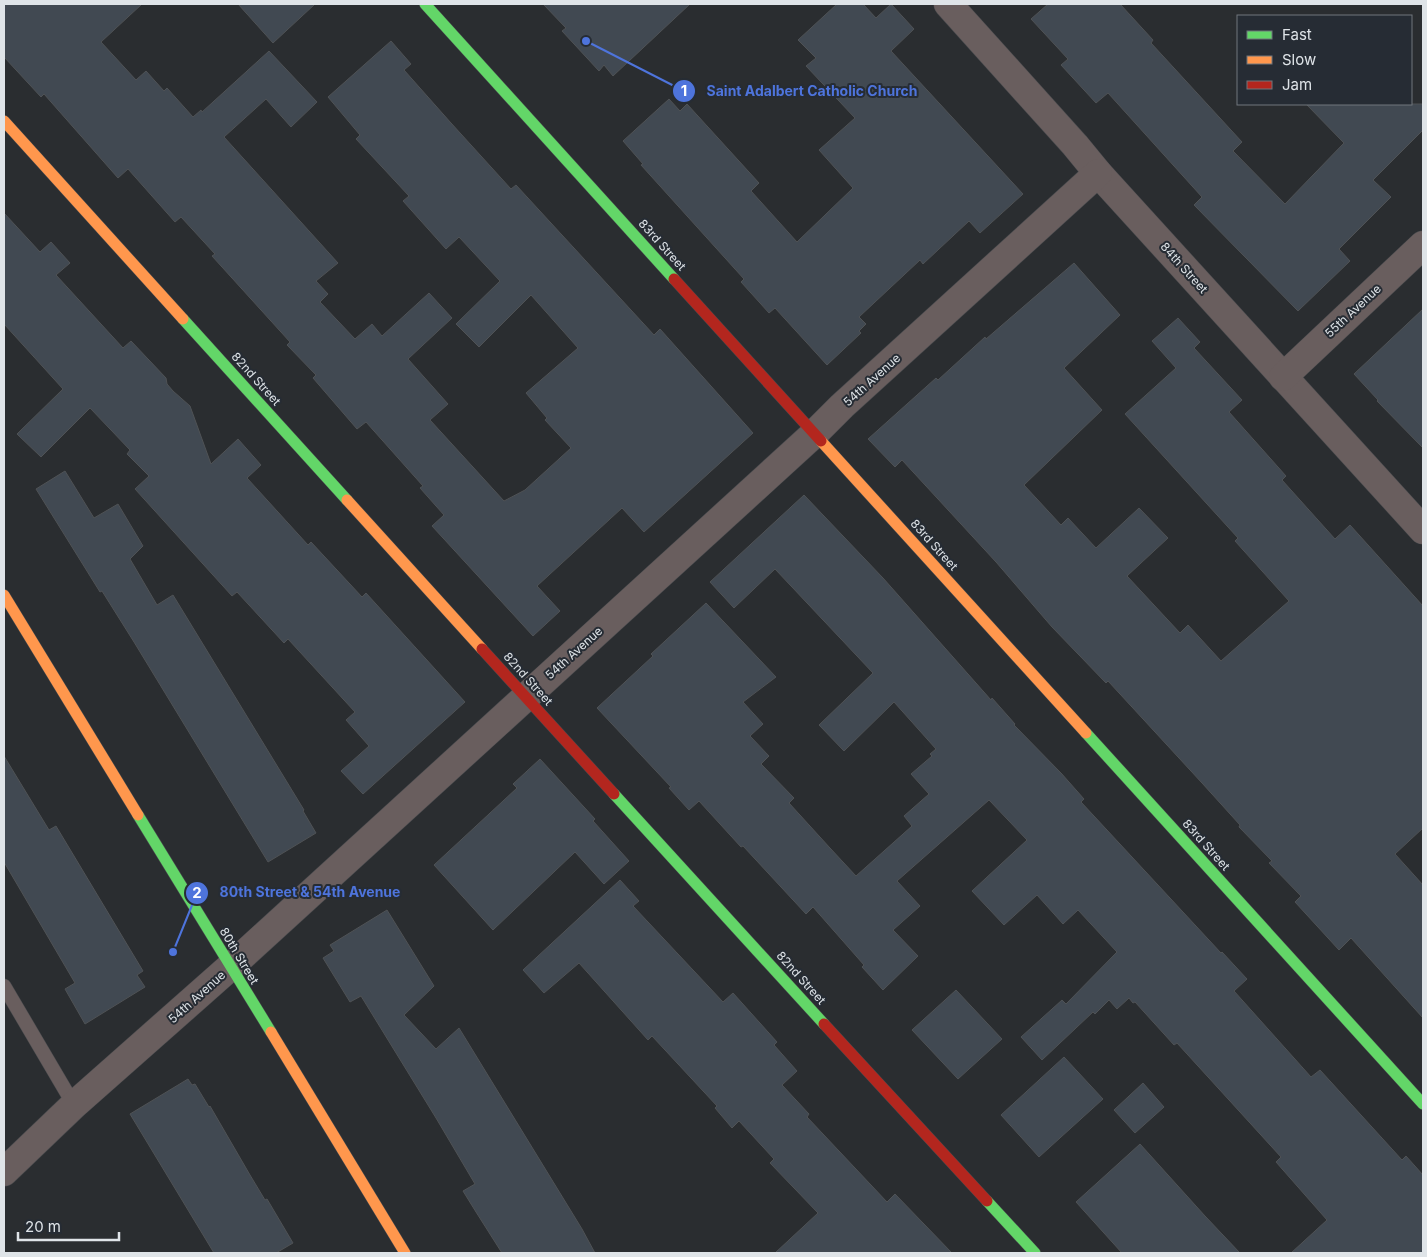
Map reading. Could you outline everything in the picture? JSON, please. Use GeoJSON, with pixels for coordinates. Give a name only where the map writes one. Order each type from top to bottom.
{"type":"FeatureCollection","features":[{"type":"Feature","properties":{"kind":"street","name":"83rd Street"},"geometry":{"type":"LineString","coordinates":[[425,4],[1423,1104]]}},
{"type":"Feature","properties":{"kind":"street","name":"84th Street"},"geometry":{"type":"LineString","coordinates":[[948,4],[1282,377],[1423,530]]}},
{"type":"Feature","properties":{"kind":"street","name":"82nd Street"},"geometry":{"type":"LineString","coordinates":[[4,121],[525,697],[1035,1253]]}},
{"type":"Feature","properties":{"kind":"street","name":"54th Avenue"},"geometry":{"type":"LineString","coordinates":[[4,1172],[74,1105],[230,967],[1098,173]]}},
{"type":"Feature","properties":{"kind":"street","name":"55th Avenue"},"geometry":{"type":"LineString","coordinates":[[1282,377],[1423,245]]}},
{"type":"Feature","properties":{"kind":"street","name":"80th Street"},"geometry":{"type":"LineString","coordinates":[[4,595],[405,1253]]}},
{"type":"Feature","properties":{"kind":"lane"},"geometry":{"type":"LineString","coordinates":[[4,986],[74,1105]]}},
{"type":"Feature","properties":{"kind":"building"},"geometry":{"type":"Polygon","coordinates":[[[4,4],[142,4],[101,42],[136,80],[146,71],[164,91],[167,88],[193,117],[201,110],[202,112],[269,51],[317,102],[291,127],[266,99],[224,137],[338,263],[316,281],[328,294],[320,302],[355,339],[372,324],[382,336],[429,293],[452,318],[408,359],[448,404],[430,420],[504,501],[525,490],[571,448],[545,420],[547,418],[526,393],[578,348],[531,295],[479,347],[456,324],[500,281],[459,237],[446,249],[403,201],[409,196],[356,139],[360,135],[328,97],[391,41],[411,64],[404,70],[511,189],[516,185],[654,335],[660,329],[753,433],[644,532],[622,508],[537,586],[560,611],[533,636],[432,526],[444,515],[420,488],[423,486],[366,422],[357,429],[313,378],[316,375],[287,345],[290,342],[212,256],[215,254],[181,217],[175,222],[128,169],[118,178],[44,94],[41,97],[4,57],[4,4]]]}},
{"type":"Feature","properties":{"kind":"building"},"geometry":{"type":"Polygon","coordinates":[[[238,4],[315,4],[273,43],[238,4]]]}},
{"type":"Feature","properties":{"kind":"building"},"geometry":{"type":"Polygon","coordinates":[[[543,4],[690,4],[613,76],[604,65],[599,71],[562,31],[566,28],[543,4]]]}},
{"type":"Feature","properties":{"kind":"building"},"geometry":{"type":"Polygon","coordinates":[[[837,4],[863,4],[876,18],[891,4],[914,29],[891,51],[1023,194],[980,233],[969,221],[923,264],[920,260],[859,317],[866,324],[859,331],[861,333],[827,365],[775,308],[769,313],[741,282],[744,279],[641,165],[643,164],[623,141],[669,99],[680,111],[687,104],[759,183],[751,191],[797,242],[853,188],[819,150],[855,118],[806,66],[816,58],[798,40],[837,4]]]}},
{"type":"Feature","properties":{"kind":"building"},"geometry":{"type":"Polygon","coordinates":[[[1048,4],[1120,4],[1153,40],[1151,43],[1242,142],[1233,151],[1285,204],[1344,143],[1307,105],[1423,104],[1423,130],[1373,180],[1391,197],[1339,249],[1350,261],[1298,311],[1194,205],[1202,197],[1108,93],[1096,103],[1061,65],[1068,59],[1031,19],[1048,4]]]}},
{"type":"Feature","properties":{"kind":"building"},"geometry":{"type":"Polygon","coordinates":[[[4,213],[40,252],[51,242],[70,263],[56,275],[123,348],[131,341],[166,378],[167,384],[173,391],[190,406],[211,464],[238,439],[261,465],[247,478],[308,545],[311,542],[362,597],[366,593],[465,702],[363,794],[341,771],[369,746],[346,720],[355,712],[288,639],[284,643],[237,592],[232,596],[135,489],[149,476],[127,454],[130,450],[90,408],[41,457],[17,434],[63,389],[4,324],[4,213]]]}},
{"type":"Feature","properties":{"kind":"building"},"geometry":{"type":"Polygon","coordinates":[[[1074,263],[1120,315],[1064,368],[1102,410],[1024,485],[1061,525],[1068,518],[1096,548],[1139,508],[1168,538],[1127,576],[1180,633],[1188,625],[1221,661],[1289,601],[1235,541],[1238,538],[1125,414],[1176,368],[1152,341],[1178,318],[1200,342],[1194,348],[1242,400],[1229,412],[1286,476],[1282,480],[1335,539],[1350,525],[1423,606],[1423,828],[1395,854],[1423,885],[1423,1018],[1351,938],[1339,950],[1295,902],[1301,896],[1269,863],[1272,861],[1108,681],[1106,683],[1052,627],[996,562],[902,460],[895,467],[868,439],[936,378],[938,380],[985,337],[986,339],[1074,263]]]}},
{"type":"Feature","properties":{"kind":"building"},"geometry":{"type":"Polygon","coordinates":[[[1423,309],[1423,448],[1377,401],[1354,374],[1423,309]]]}},
{"type":"Feature","properties":{"kind":"building"},"geometry":{"type":"Polygon","coordinates":[[[65,471],[94,518],[118,504],[143,546],[130,559],[157,605],[173,595],[304,810],[316,833],[268,862],[134,642],[102,591],[100,592],[36,489],[65,471]]]}},
{"type":"Feature","properties":{"kind":"building"},"geometry":{"type":"Polygon","coordinates":[[[804,495],[883,578],[991,700],[992,698],[1014,725],[1061,773],[1084,799],[1081,802],[1247,979],[1234,991],[1311,1077],[1320,1070],[1402,1160],[1406,1156],[1423,1175],[1423,1253],[1291,1253],[1327,1220],[1276,1162],[1281,1157],[1177,1043],[1174,1045],[1135,1002],[1133,1003],[1129,998],[1117,1009],[1109,1000],[1095,1014],[1093,1012],[1042,1060],[1021,1037],[1062,1000],[1066,1004],[1117,952],[1078,910],[1063,924],[1037,895],[1004,925],[972,891],[1027,840],[989,800],[897,881],[920,906],[893,930],[918,956],[883,990],[862,967],[864,965],[813,907],[806,914],[699,801],[689,810],[669,788],[671,787],[597,708],[706,603],[776,677],[743,702],[763,724],[750,736],[769,756],[761,764],[794,798],[789,803],[830,848],[856,876],[912,826],[904,816],[929,794],[911,774],[932,756],[930,754],[936,749],[894,702],[844,751],[819,725],[873,673],[775,569],[734,608],[710,582],[804,495]]]}},
{"type":"Feature","properties":{"kind":"building"},"geometry":{"type":"Polygon","coordinates":[[[4,756],[49,830],[56,826],[143,971],[137,975],[145,987],[85,1024],[65,989],[75,983],[4,862],[4,756]]]}},
{"type":"Feature","properties":{"kind":"building"},"geometry":{"type":"Polygon","coordinates":[[[540,759],[595,819],[593,821],[629,861],[604,884],[575,852],[493,930],[434,865],[517,788],[513,784],[540,759]]]}},
{"type":"Feature","properties":{"kind":"building"},"geometry":{"type":"Polygon","coordinates":[[[620,880],[639,901],[633,906],[723,1002],[733,993],[777,1042],[774,1045],[797,1071],[782,1085],[809,1114],[807,1117],[887,1202],[895,1194],[952,1253],[775,1253],[818,1213],[770,1163],[774,1159],[739,1121],[732,1128],[715,1108],[717,1106],[652,1036],[648,1040],[579,963],[544,993],[523,970],[620,880]]]}},
{"type":"Feature","properties":{"kind":"building"},"geometry":{"type":"Polygon","coordinates":[[[387,910],[434,986],[404,1015],[436,1049],[459,1028],[595,1253],[502,1253],[463,1191],[475,1184],[436,1118],[361,996],[350,1002],[323,958],[334,951],[330,945],[387,910]]]}},
{"type":"Feature","properties":{"kind":"building"},"geometry":{"type":"Polygon","coordinates":[[[956,990],[1002,1039],[958,1079],[912,1030],[956,990]]]}},
{"type":"Feature","properties":{"kind":"building"},"geometry":{"type":"Polygon","coordinates":[[[1064,1057],[1103,1099],[1039,1157],[1001,1115],[1064,1057]]]}},
{"type":"Feature","properties":{"kind":"building"},"geometry":{"type":"Polygon","coordinates":[[[188,1079],[192,1085],[195,1084],[210,1106],[265,1200],[267,1199],[293,1243],[276,1253],[214,1253],[130,1114],[188,1079]]]}},
{"type":"Feature","properties":{"kind":"building"},"geometry":{"type":"Polygon","coordinates":[[[1143,1083],[1164,1107],[1135,1133],[1114,1110],[1143,1083]]]}},
{"type":"Feature","properties":{"kind":"building"},"geometry":{"type":"Polygon","coordinates":[[[1140,1144],[1240,1253],[1122,1253],[1076,1202],[1140,1144]]]}},
{"type":"Feature","properties":{"kind":"traffic: fast"},"geometry":{"type":"LineString","coordinates":[[425,4],[674,279]]}},
{"type":"Feature","properties":{"kind":"traffic: fast"},"geometry":{"type":"LineString","coordinates":[[183,319],[347,500]]}},
{"type":"Feature","properties":{"kind":"traffic: fast"},"geometry":{"type":"LineString","coordinates":[[1086,733],[1423,1104]]}},
{"type":"Feature","properties":{"kind":"traffic: fast"},"geometry":{"type":"LineString","coordinates":[[614,794],[824,1024]]}},
{"type":"Feature","properties":{"kind":"traffic: fast"},"geometry":{"type":"LineString","coordinates":[[138,815],[271,1032]]}},
{"type":"Feature","properties":{"kind":"traffic: fast"},"geometry":{"type":"LineString","coordinates":[[987,1201],[1035,1253]]}},
{"type":"Feature","properties":{"kind":"traffic: slow"},"geometry":{"type":"LineString","coordinates":[[4,121],[183,319]]}},
{"type":"Feature","properties":{"kind":"traffic: slow"},"geometry":{"type":"LineString","coordinates":[[821,441],[1086,733]]}},
{"type":"Feature","properties":{"kind":"traffic: slow"},"geometry":{"type":"LineString","coordinates":[[347,500],[482,649]]}},
{"type":"Feature","properties":{"kind":"traffic: slow"},"geometry":{"type":"LineString","coordinates":[[4,595],[138,815]]}},
{"type":"Feature","properties":{"kind":"traffic: slow"},"geometry":{"type":"LineString","coordinates":[[271,1032],[405,1253]]}},
{"type":"Feature","properties":{"kind":"traffic: jam"},"geometry":{"type":"LineString","coordinates":[[674,279],[821,441]]}},
{"type":"Feature","properties":{"kind":"traffic: jam"},"geometry":{"type":"LineString","coordinates":[[482,649],[614,794]]}},
{"type":"Feature","properties":{"kind":"traffic: jam"},"geometry":{"type":"LineString","coordinates":[[824,1024],[987,1201]]}},
{"type":"Feature","properties":{"kind":"place","name":"Saint Adalbert Catholic Church"},"geometry":{"type":"Point","coordinates":[586,41]}},
{"type":"Feature","properties":{"kind":"place","name":"80th Street & 54th Avenue"},"geometry":{"type":"Point","coordinates":[173,952]}}]}
